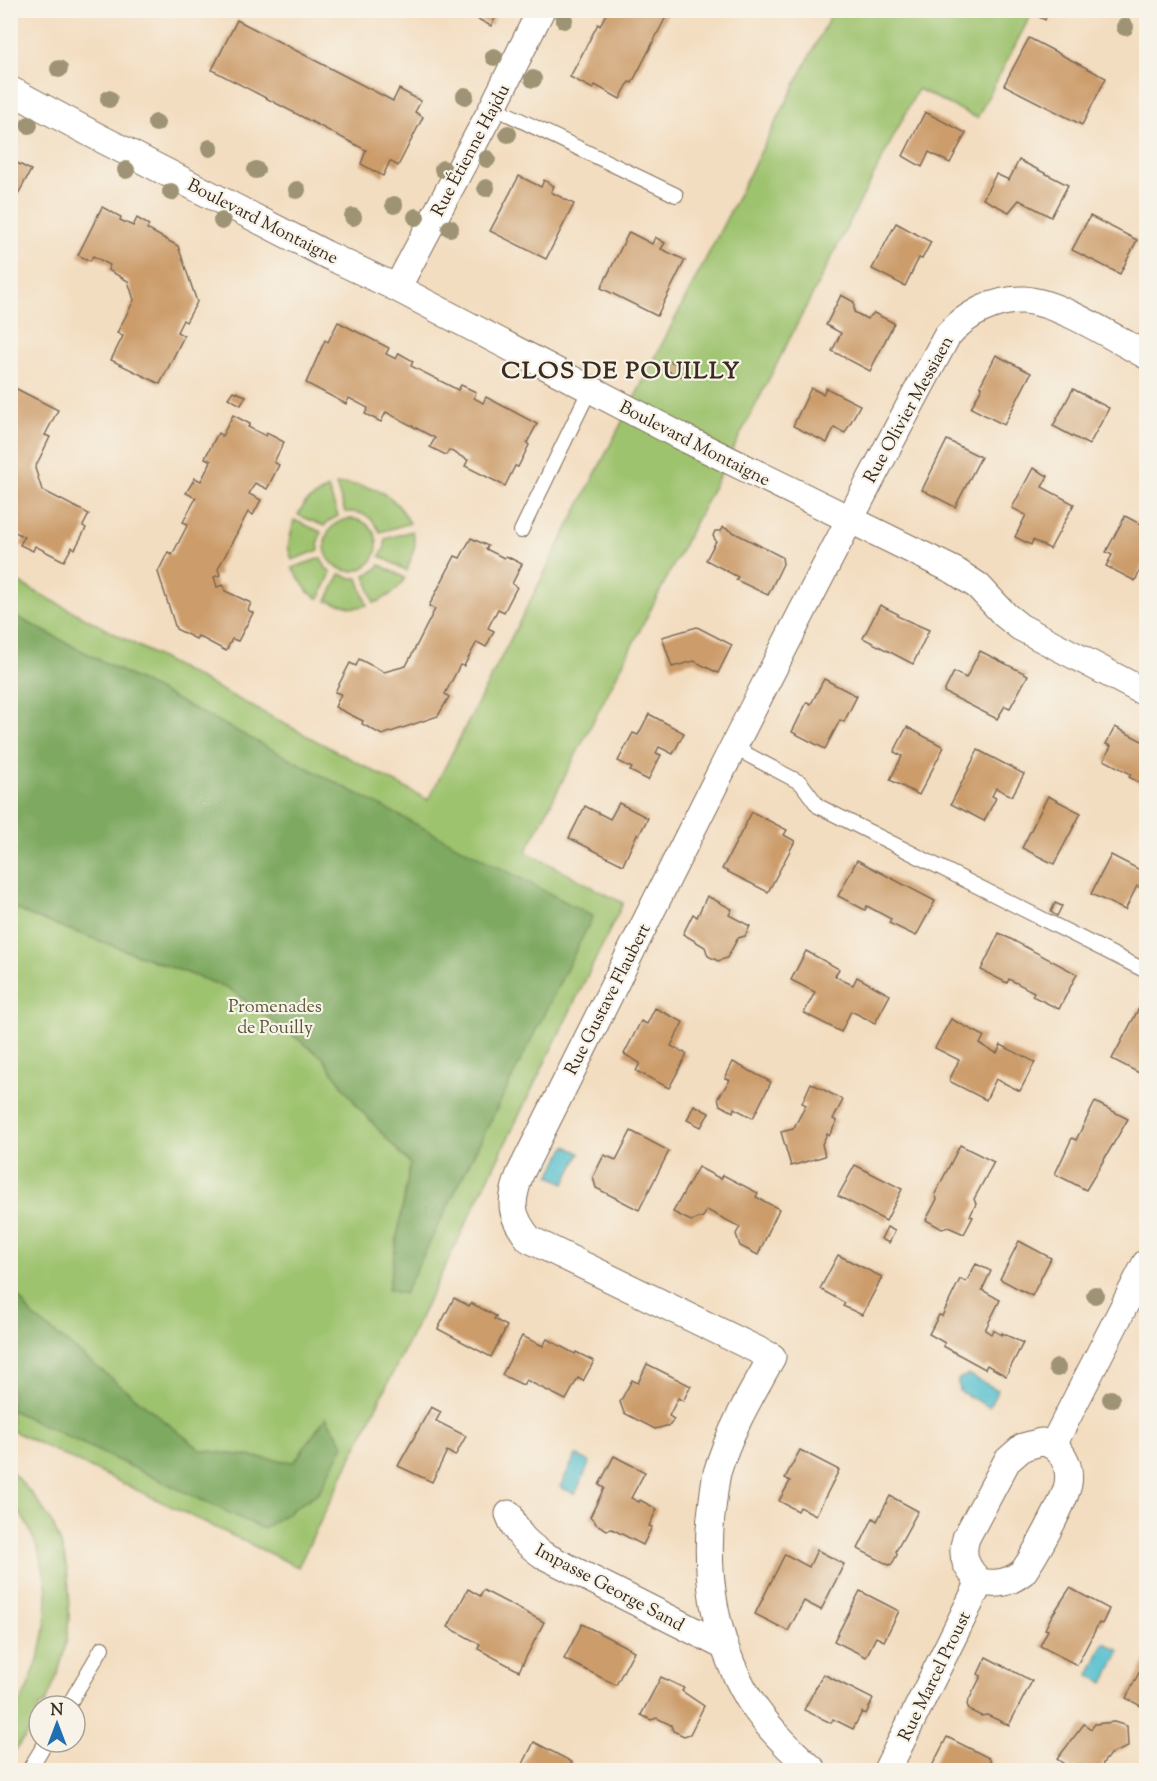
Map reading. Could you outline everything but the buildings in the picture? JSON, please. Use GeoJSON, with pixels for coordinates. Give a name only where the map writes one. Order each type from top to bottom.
{"type":"FeatureCollection","features":[{"type":"Feature","properties":{"kind":"street","name":"Rue Étienne Hajdu"},"geometry":{"type":"LineString","coordinates":[[397,288],[493,107],[541,10]]}},
{"type":"Feature","properties":{"kind":"street","name":"Boulevard Montaigne"},"geometry":{"type":"LineString","coordinates":[[10,90],[590,389],[970,579],[1020,627],[1146,693]]}},
{"type":"Feature","properties":{"kind":"street","name":"Rue Olivier Messiaen"},"geometry":{"type":"LineString","coordinates":[[849,519],[947,336],[967,316],[998,304],[1024,300],[1060,310],[1146,355]]}},
{"type":"Feature","properties":{"kind":"street","name":"Rue Gustave Flaubert"},"geometry":{"type":"LineString","coordinates":[[724,1646],[711,1593],[709,1530],[717,1474],[737,1420],[772,1357],[529,1239],[517,1224],[512,1209],[513,1194],[520,1174],[849,519]]}},
{"type":"Feature","properties":{"kind":"street"},"geometry":{"type":"LineString","coordinates":[[1053,1445],[1146,1263]]}},
{"type":"Feature","properties":{"kind":"street"},"geometry":{"type":"LineString","coordinates":[[1041,1442],[1053,1445],[1064,1458],[1068,1475],[1067,1488],[1029,1565],[1014,1579],[1002,1584],[980,1582],[966,1563],[964,1544],[998,1476],[1007,1461],[1023,1447],[1041,1442]]}},
{"type":"Feature","properties":{"kind":"street","name":"Impasse George Sand"},"geometry":{"type":"LineString","coordinates":[[509,1514],[515,1530],[543,1555],[724,1646]]}},
{"type":"Feature","properties":{"kind":"street","name":"Rue Marcel Proust"},"geometry":{"type":"LineString","coordinates":[[887,1770],[980,1582]]}},
{"type":"Feature","properties":{"kind":"street"},"geometry":{"type":"LineString","coordinates":[[724,1646],[749,1699],[783,1743],[813,1770]]}},
{"type":"Feature","properties":{"kind":"lane"},"geometry":{"type":"LineString","coordinates":[[493,107],[676,195]]}},
{"type":"Feature","properties":{"kind":"lane"},"geometry":{"type":"LineString","coordinates":[[521,531],[590,389]]}},
{"type":"Feature","properties":{"kind":"lane"},"geometry":{"type":"LineString","coordinates":[[733,747],[801,783],[818,806],[1146,970]]}},
{"type":"Feature","properties":{"kind":"lane"},"geometry":{"type":"LineString","coordinates":[[75,1694],[102,1648]]}},
{"type":"Feature","properties":{"kind":"lane"},"geometry":{"type":"LineString","coordinates":[[29,1770],[39,1754]]}},
{"type":"Feature","properties":{"kind":"green space","name":"Promenades de Pouilly"},"geometry":{"type":"Polygon","coordinates":[[[833,11],[1033,11],[977,118],[918,89],[526,852],[623,903],[298,1567],[11,1430],[10,578],[428,800],[833,11]]]}},
{"type":"Feature","properties":{"kind":"green space"},"geometry":{"type":"Polygon","coordinates":[[[336,485],[368,487],[384,494],[398,505],[410,523],[380,532],[374,522],[366,516],[357,512],[345,512],[336,485]]]}},
{"type":"Feature","properties":{"kind":"green space"},"geometry":{"type":"Polygon","coordinates":[[[328,488],[338,516],[324,526],[298,515],[305,503],[328,488]]]}},
{"type":"Feature","properties":{"kind":"green space"},"geometry":{"type":"Polygon","coordinates":[[[351,519],[361,521],[369,527],[375,535],[377,545],[375,555],[369,563],[361,569],[351,571],[341,569],[333,563],[327,555],[325,545],[327,535],[333,527],[341,521],[351,519]]]}},
{"type":"Feature","properties":{"kind":"green space"},"geometry":{"type":"Polygon","coordinates":[[[294,520],[321,532],[318,542],[319,550],[292,560],[288,547],[294,520]]]}},
{"type":"Feature","properties":{"kind":"green space"},"geometry":{"type":"Polygon","coordinates":[[[412,531],[415,545],[407,571],[380,556],[385,547],[385,539],[412,531]]]}},
{"type":"Feature","properties":{"kind":"green space"},"geometry":{"type":"Polygon","coordinates":[[[321,558],[331,573],[319,599],[308,592],[292,568],[321,558]]]}},
{"type":"Feature","properties":{"kind":"green space"},"geometry":{"type":"Polygon","coordinates":[[[380,565],[405,578],[392,594],[374,603],[365,575],[380,565]]]}},
{"type":"Feature","properties":{"kind":"green space"},"geometry":{"type":"Polygon","coordinates":[[[340,574],[358,578],[367,605],[354,608],[327,601],[340,574]]]}},
{"type":"Feature","properties":{"kind":"green space"},"geometry":{"type":"Polygon","coordinates":[[[11,614],[593,916],[404,1294],[388,1290],[410,1164],[358,1107],[322,1057],[228,988],[29,915],[11,906],[11,614]]]}},
{"type":"Feature","properties":{"kind":"green space"},"geometry":{"type":"Polygon","coordinates":[[[11,1287],[31,1314],[201,1450],[294,1462],[326,1417],[344,1445],[319,1492],[263,1529],[11,1410],[11,1287]]]}},
{"type":"Feature","properties":{"kind":"green space"},"geometry":{"type":"Polygon","coordinates":[[[11,1471],[43,1509],[57,1534],[66,1565],[69,1618],[64,1651],[50,1694],[27,1694],[27,1734],[11,1755],[11,1720],[27,1689],[40,1654],[46,1624],[47,1590],[41,1557],[28,1526],[11,1499],[11,1471]]]}},
{"type":"Feature","properties":{"kind":"water"},"geometry":{"type":"Polygon","coordinates":[[[566,1146],[580,1153],[565,1183],[550,1176],[566,1146]]]}},
{"type":"Feature","properties":{"kind":"water"},"geometry":{"type":"Polygon","coordinates":[[[967,1374],[998,1390],[989,1407],[959,1391],[958,1380],[966,1377],[967,1374]]]}},
{"type":"Feature","properties":{"kind":"water"},"geometry":{"type":"Polygon","coordinates":[[[576,1455],[590,1462],[575,1494],[560,1487],[576,1455]]]}},
{"type":"Feature","properties":{"kind":"water"},"geometry":{"type":"Polygon","coordinates":[[[1104,1643],[1120,1651],[1104,1683],[1089,1675],[1104,1643]]]}},
{"type":"Feature","properties":{"kind":"district","name":"CLOS DE POUILLY"},"geometry":{"type":"Point","coordinates":[621,370]}}]}
